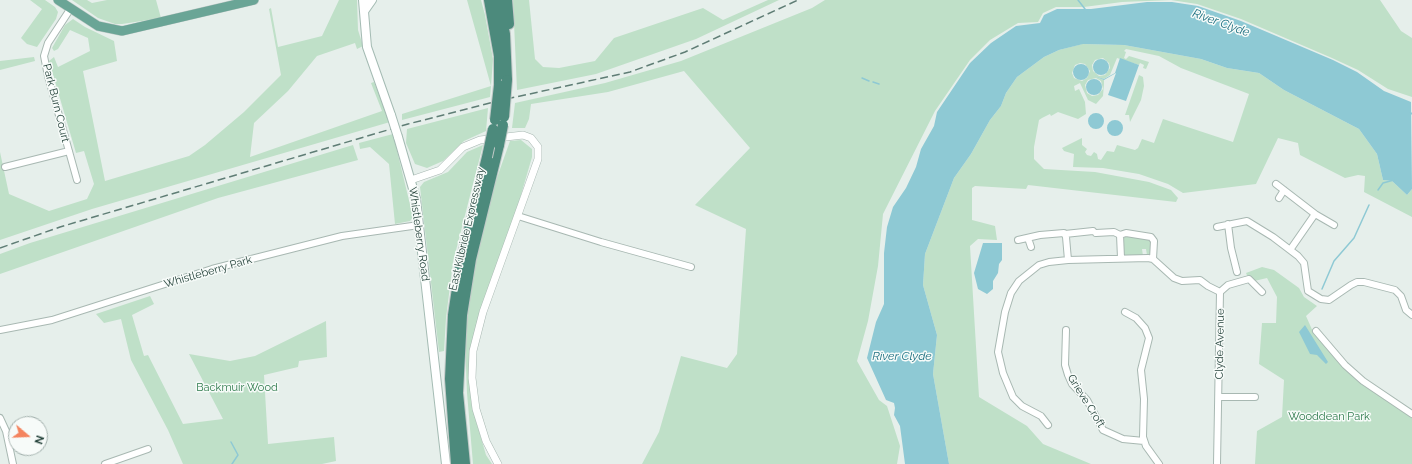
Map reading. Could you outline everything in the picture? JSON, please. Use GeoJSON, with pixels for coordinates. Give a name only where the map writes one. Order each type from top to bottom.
{"type":"FeatureCollection","features":[{"type":"Feature","properties":{"kind":"highway"},"geometry":{"type":"LineString","coordinates":[[489,0],[503,83]]}},
{"type":"Feature","properties":{"kind":"highway","name":"East Kilbride Expressway"},"geometry":{"type":"LineString","coordinates":[[465,464],[458,393],[462,315],[473,252],[499,145],[499,123],[503,83],[508,68],[505,34],[498,0]]}},
{"type":"Feature","properties":{"kind":"highway"},"geometry":{"type":"LineString","coordinates":[[507,0],[511,44],[508,68]]}},
{"type":"Feature","properties":{"kind":"highway","name":"East Kilbride Expressway"},"geometry":{"type":"LineString","coordinates":[[456,464],[450,379],[453,316],[461,262],[487,157],[499,123]]}},
{"type":"Feature","properties":{"kind":"main road"},"geometry":{"type":"LineString","coordinates":[[58,0],[98,26],[122,31],[230,3],[254,0]]}},
{"type":"Feature","properties":{"kind":"main road","name":"Whistleberry Road"},"geometry":{"type":"LineString","coordinates":[[363,0],[365,10],[364,32],[367,47],[391,115],[411,180],[419,225],[446,464]]}},
{"type":"Feature","properties":{"kind":"main road"},"geometry":{"type":"LineString","coordinates":[[365,10],[372,0]]}},
{"type":"Feature","properties":{"kind":"street","name":"Park Burn Court"},"geometry":{"type":"LineString","coordinates":[[71,8],[48,43],[44,56],[77,180]]}},
{"type":"Feature","properties":{"kind":"street"},"geometry":{"type":"LineString","coordinates":[[411,180],[440,170],[463,147],[475,141],[499,136],[527,136],[537,145],[538,157],[480,322],[473,351],[472,369],[474,399],[480,425],[488,446],[498,464]]}},
{"type":"Feature","properties":{"kind":"street"},"geometry":{"type":"LineString","coordinates":[[5,167],[69,151]]}},
{"type":"Feature","properties":{"kind":"street"},"geometry":{"type":"LineString","coordinates":[[1276,184],[1315,214],[1334,225]]}},
{"type":"Feature","properties":{"kind":"street"},"geometry":{"type":"LineString","coordinates":[[1279,198],[1284,190]]}},
{"type":"Feature","properties":{"kind":"street"},"geometry":{"type":"LineString","coordinates":[[1290,250],[1315,214]]}},
{"type":"Feature","properties":{"kind":"street"},"geometry":{"type":"LineString","coordinates":[[518,216],[600,242],[691,267]]}},
{"type":"Feature","properties":{"kind":"street"},"geometry":{"type":"LineString","coordinates":[[1217,227],[1247,221],[1290,250],[1304,263],[1308,291],[1316,297],[1329,300],[1351,285],[1357,282],[1364,282],[1395,290],[1401,296],[1406,310],[1412,315]]}},
{"type":"Feature","properties":{"kind":"street"},"geometry":{"type":"LineString","coordinates":[[1228,224],[1231,248],[1237,272]]}},
{"type":"Feature","properties":{"kind":"street","name":"Whistleberry Park"},"geometry":{"type":"LineString","coordinates":[[0,330],[52,320],[212,268],[342,236],[419,225]]}},
{"type":"Feature","properties":{"kind":"street"},"geometry":{"type":"LineString","coordinates":[[1018,240],[1050,233],[1065,234],[1114,232],[1120,235],[1126,233],[1151,237],[1154,241],[1155,254],[1153,259]]}},
{"type":"Feature","properties":{"kind":"street"},"geometry":{"type":"LineString","coordinates":[[1065,234],[1068,260]]}},
{"type":"Feature","properties":{"kind":"street"},"geometry":{"type":"LineString","coordinates":[[1120,235],[1121,258]]}},
{"type":"Feature","properties":{"kind":"street"},"geometry":{"type":"LineString","coordinates":[[1028,238],[1031,246]]}},
{"type":"Feature","properties":{"kind":"street"},"geometry":{"type":"LineString","coordinates":[[1048,424],[1041,416],[1017,402],[1004,373],[998,352],[1005,312],[1011,293],[1019,281],[1039,265],[1049,262],[1068,260],[1148,258],[1153,259],[1174,278],[1182,281],[1200,280],[1220,292],[1228,285],[1248,279],[1262,292]]}},
{"type":"Feature","properties":{"kind":"street","name":"Clyde Avenue"},"geometry":{"type":"LineString","coordinates":[[1217,464],[1220,292]]}},
{"type":"Feature","properties":{"kind":"street"},"geometry":{"type":"LineString","coordinates":[[1125,312],[1136,318],[1145,328],[1149,338],[1141,370],[1144,399],[1144,441],[1159,464]]}},
{"type":"Feature","properties":{"kind":"street","name":"Grieve Croft"},"geometry":{"type":"LineString","coordinates":[[1066,330],[1065,365],[1068,375],[1072,384],[1087,400],[1103,430],[1124,439],[1144,441]]}},
{"type":"Feature","properties":{"kind":"street"},"geometry":{"type":"LineString","coordinates":[[1316,331],[1345,365],[1363,382],[1412,414]]}},
{"type":"Feature","properties":{"kind":"street"},"geometry":{"type":"LineString","coordinates":[[1219,397],[1255,397]]}},
{"type":"Feature","properties":{"kind":"street"},"geometry":{"type":"LineString","coordinates":[[1041,416],[1046,411]]}},
{"type":"Feature","properties":{"kind":"street"},"geometry":{"type":"LineString","coordinates":[[0,418],[6,431],[14,464]]}},
{"type":"Feature","properties":{"kind":"street"},"geometry":{"type":"LineString","coordinates":[[105,464],[148,449]]}},
{"type":"Feature","properties":{"kind":"green space"},"geometry":{"type":"Polygon","coordinates":[[[30,0],[45,0],[55,7],[58,12],[56,19],[37,47],[27,44],[21,38],[42,9],[30,0]]]}},
{"type":"Feature","properties":{"kind":"green space"},"geometry":{"type":"Polygon","coordinates":[[[72,0],[87,0],[92,3],[107,0],[156,0],[161,18],[115,24],[98,18],[72,0]]]}},
{"type":"Feature","properties":{"kind":"green space"},"geometry":{"type":"Polygon","coordinates":[[[339,0],[357,0],[358,30],[363,46],[357,49],[355,43],[317,56],[288,91],[254,123],[250,157],[382,111],[371,83],[374,82],[390,122],[92,209],[0,240],[0,152],[9,194],[49,211],[87,199],[94,184],[84,151],[76,153],[49,61],[54,57],[58,67],[90,51],[88,38],[70,30],[58,49],[54,51],[52,48],[65,25],[73,19],[85,27],[114,41],[117,61],[83,71],[105,181],[189,156],[205,145],[244,112],[281,75],[269,9],[271,8],[278,47],[322,36],[339,0]]]}},
{"type":"Feature","properties":{"kind":"green space"},"geometry":{"type":"Polygon","coordinates":[[[467,0],[481,0],[493,59],[491,86],[467,0]]]}},
{"type":"Feature","properties":{"kind":"green space"},"geometry":{"type":"Polygon","coordinates":[[[513,0],[529,0],[535,59],[543,67],[559,68],[595,61],[614,38],[703,8],[723,20],[768,0],[779,0],[696,39],[596,74],[517,90],[513,0]]]}},
{"type":"Feature","properties":{"kind":"green space"},"geometry":{"type":"Polygon","coordinates":[[[825,0],[1171,0],[1122,2],[1084,7],[1056,7],[1043,13],[1038,22],[1018,23],[990,40],[970,60],[935,111],[883,214],[878,266],[868,321],[857,361],[879,400],[887,406],[900,446],[897,464],[642,464],[659,432],[681,356],[727,368],[737,354],[746,229],[695,205],[750,148],[684,71],[608,92],[531,104],[529,119],[525,128],[512,128],[515,103],[605,83],[681,61],[812,8],[825,0]]]}},
{"type":"Feature","properties":{"kind":"green space"},"geometry":{"type":"Polygon","coordinates":[[[1171,0],[1380,0],[1401,31],[1412,38],[1412,97],[1388,89],[1358,70],[1241,19],[1197,4],[1171,0]]]}},
{"type":"Feature","properties":{"kind":"green space"},"geometry":{"type":"Polygon","coordinates":[[[1082,44],[1124,45],[1201,59],[1227,68],[1259,73],[1284,90],[1359,129],[1377,154],[1383,180],[1392,181],[1407,195],[1412,189],[1412,217],[1364,192],[1365,176],[1358,175],[1345,178],[1300,155],[1298,143],[1278,138],[1256,184],[1183,193],[1168,184],[1139,174],[1103,168],[1073,167],[1074,154],[1064,151],[1062,148],[1082,138],[1082,145],[1087,149],[1085,152],[1087,155],[1091,156],[1094,152],[1097,154],[1098,159],[1101,160],[1107,151],[1114,152],[1117,145],[1135,150],[1138,148],[1142,139],[1154,143],[1163,119],[1233,142],[1249,94],[1181,68],[1159,56],[1126,49],[1124,51],[1126,52],[1124,58],[1126,59],[1129,56],[1149,62],[1146,69],[1143,68],[1144,65],[1140,63],[1139,65],[1117,58],[1110,75],[1104,79],[1094,76],[1104,80],[1103,96],[1096,104],[1088,100],[1080,83],[1074,86],[1075,91],[1079,89],[1085,102],[1086,114],[1078,119],[1058,112],[1051,116],[1050,114],[1039,120],[1034,147],[1034,159],[1044,169],[1095,172],[1149,182],[1171,190],[1178,198],[1176,202],[1028,185],[1026,189],[975,186],[972,188],[972,220],[995,226],[997,240],[978,239],[970,246],[979,397],[1027,426],[1043,444],[1091,464],[949,464],[933,374],[937,335],[923,285],[925,254],[954,178],[971,154],[990,120],[1001,106],[1006,93],[1017,77],[1044,57],[1059,50],[1082,44]],[[1103,58],[1095,60],[1092,65],[1093,71],[1099,76],[1105,75],[1110,68],[1109,63],[1103,58]],[[1080,63],[1075,65],[1072,73],[1074,78],[1082,81],[1087,78],[1090,71],[1085,64],[1080,63]],[[1096,78],[1088,80],[1085,85],[1087,93],[1092,96],[1098,95],[1103,89],[1101,81],[1096,78]]]}},
{"type":"Feature","properties":{"kind":"green space"},"geometry":{"type":"Polygon","coordinates":[[[34,57],[35,61],[0,70],[0,61],[34,57]]]}},
{"type":"Feature","properties":{"kind":"green space"},"geometry":{"type":"Polygon","coordinates":[[[1139,75],[1143,77],[1144,86],[1141,100],[1130,122],[1129,115],[1125,115],[1139,75]]]}},
{"type":"Feature","properties":{"kind":"green space"},"geometry":{"type":"Polygon","coordinates":[[[491,86],[490,97],[402,120],[402,114],[491,86]]]}},
{"type":"Feature","properties":{"kind":"green space"},"geometry":{"type":"Polygon","coordinates":[[[488,108],[486,131],[464,141],[443,161],[427,168],[415,164],[406,143],[407,129],[488,108]]]}},
{"type":"Feature","properties":{"kind":"green space"},"geometry":{"type":"Polygon","coordinates":[[[393,134],[413,217],[410,221],[395,224],[389,164],[370,147],[360,149],[359,143],[393,134]]]}},
{"type":"Feature","properties":{"kind":"green space"},"geometry":{"type":"Polygon","coordinates":[[[521,140],[532,149],[532,157],[514,219],[473,337],[469,371],[472,407],[486,455],[492,464],[473,464],[467,393],[465,340],[466,316],[478,247],[493,189],[510,141],[521,140]]]}},
{"type":"Feature","properties":{"kind":"green space"},"geometry":{"type":"Polygon","coordinates":[[[353,145],[358,160],[218,198],[0,274],[0,254],[30,243],[353,145]]]}},
{"type":"Feature","properties":{"kind":"green space"},"geometry":{"type":"Polygon","coordinates":[[[483,145],[453,262],[446,318],[444,351],[439,352],[420,187],[424,182],[448,172],[467,152],[483,145]]]}},
{"type":"Feature","properties":{"kind":"green space"},"geometry":{"type":"Polygon","coordinates":[[[1127,236],[1150,240],[1150,254],[1147,255],[1146,249],[1142,249],[1143,256],[1123,255],[1122,239],[1127,236]]]}},
{"type":"Feature","properties":{"kind":"green space","name":"Wooddean Park"},"geometry":{"type":"Polygon","coordinates":[[[1262,267],[1274,270],[1299,288],[1304,297],[1317,306],[1306,316],[1314,334],[1341,365],[1363,385],[1412,418],[1412,464],[1255,464],[1257,431],[1282,417],[1284,380],[1259,364],[1262,323],[1276,323],[1277,297],[1267,278],[1250,282],[1246,273],[1262,267]]]}},
{"type":"Feature","properties":{"kind":"green space","name":"Backmuir Wood"},"geometry":{"type":"Polygon","coordinates":[[[150,296],[154,304],[132,315],[144,356],[148,355],[183,424],[223,419],[189,354],[230,361],[255,356],[326,321],[327,357],[299,361],[298,367],[264,375],[268,444],[334,437],[336,461],[322,464],[183,464],[168,430],[131,360],[121,319],[104,323],[96,314],[150,296]]]}},
{"type":"Feature","properties":{"kind":"water","name":"River Clyde"},"geometry":{"type":"Polygon","coordinates":[[[1147,2],[1172,2],[1198,6],[1241,21],[1333,60],[1357,72],[1384,91],[1411,102],[1412,189],[1407,195],[1392,181],[1383,180],[1377,154],[1359,129],[1284,90],[1259,73],[1227,68],[1201,59],[1124,45],[1083,44],[1059,50],[1044,57],[1017,77],[1006,93],[1001,106],[990,120],[971,154],[954,178],[925,254],[923,285],[937,335],[933,374],[949,464],[905,464],[900,426],[894,415],[894,403],[886,400],[867,358],[876,322],[884,304],[884,253],[887,227],[893,207],[906,188],[916,167],[921,149],[934,126],[937,112],[970,63],[991,43],[1016,26],[1040,23],[1044,15],[1057,9],[1091,9],[1147,2]]]}},
{"type":"Feature","properties":{"kind":"water"},"geometry":{"type":"Polygon","coordinates":[[[1120,58],[1139,65],[1126,101],[1108,95],[1116,73],[1104,80],[1094,76],[1104,79],[1115,73],[1120,58]]]}},
{"type":"Feature","properties":{"kind":"water"},"geometry":{"type":"Polygon","coordinates":[[[1101,59],[1107,61],[1109,67],[1107,73],[1101,75],[1095,73],[1093,67],[1095,61],[1101,59]]]}},
{"type":"Feature","properties":{"kind":"water"},"geometry":{"type":"Polygon","coordinates":[[[1081,64],[1087,66],[1089,72],[1087,78],[1081,80],[1075,78],[1073,72],[1075,66],[1081,64]]]}},
{"type":"Feature","properties":{"kind":"water"},"geometry":{"type":"Polygon","coordinates":[[[1094,79],[1100,81],[1102,87],[1100,93],[1094,95],[1088,93],[1086,87],[1088,81],[1094,79]]]}},
{"type":"Feature","properties":{"kind":"water"},"geometry":{"type":"Polygon","coordinates":[[[1096,113],[1102,115],[1104,121],[1102,127],[1096,129],[1090,127],[1088,121],[1090,115],[1096,113]]]}},
{"type":"Feature","properties":{"kind":"water"},"geometry":{"type":"Polygon","coordinates":[[[1115,120],[1121,122],[1123,128],[1121,134],[1115,136],[1109,134],[1107,128],[1109,122],[1115,120]]]}},
{"type":"Feature","properties":{"kind":"water"},"geometry":{"type":"Polygon","coordinates":[[[983,243],[1002,243],[1002,260],[999,264],[998,273],[993,281],[993,289],[987,294],[978,289],[974,273],[983,243]]]}},
{"type":"Feature","properties":{"kind":"water"},"geometry":{"type":"Polygon","coordinates":[[[1305,325],[1328,362],[1326,364],[1317,355],[1310,354],[1299,332],[1305,325]]]}},
{"type":"Feature","properties":{"kind":"waterway"},"geometry":{"type":"LineString","coordinates":[[1078,0],[1085,9]]}},
{"type":"Feature","properties":{"kind":"waterway"},"geometry":{"type":"LineString","coordinates":[[862,78],[869,81]]}},
{"type":"Feature","properties":{"kind":"waterway"},"geometry":{"type":"LineString","coordinates":[[873,82],[879,84]]}},
{"type":"Feature","properties":{"kind":"waterway"},"geometry":{"type":"LineString","coordinates":[[1378,190],[1383,183],[1394,180]]}},
{"type":"Feature","properties":{"kind":"waterway"},"geometry":{"type":"LineString","coordinates":[[1322,289],[1334,261],[1354,238],[1369,205]]}},
{"type":"Feature","properties":{"kind":"waterway"},"geometry":{"type":"LineString","coordinates":[[231,442],[238,455],[232,464]]}},
{"type":"Feature","properties":{"kind":"railway"},"geometry":{"type":"LineString","coordinates":[[0,248],[60,227],[408,124],[502,100],[630,72],[685,52],[798,0]]}}]}
